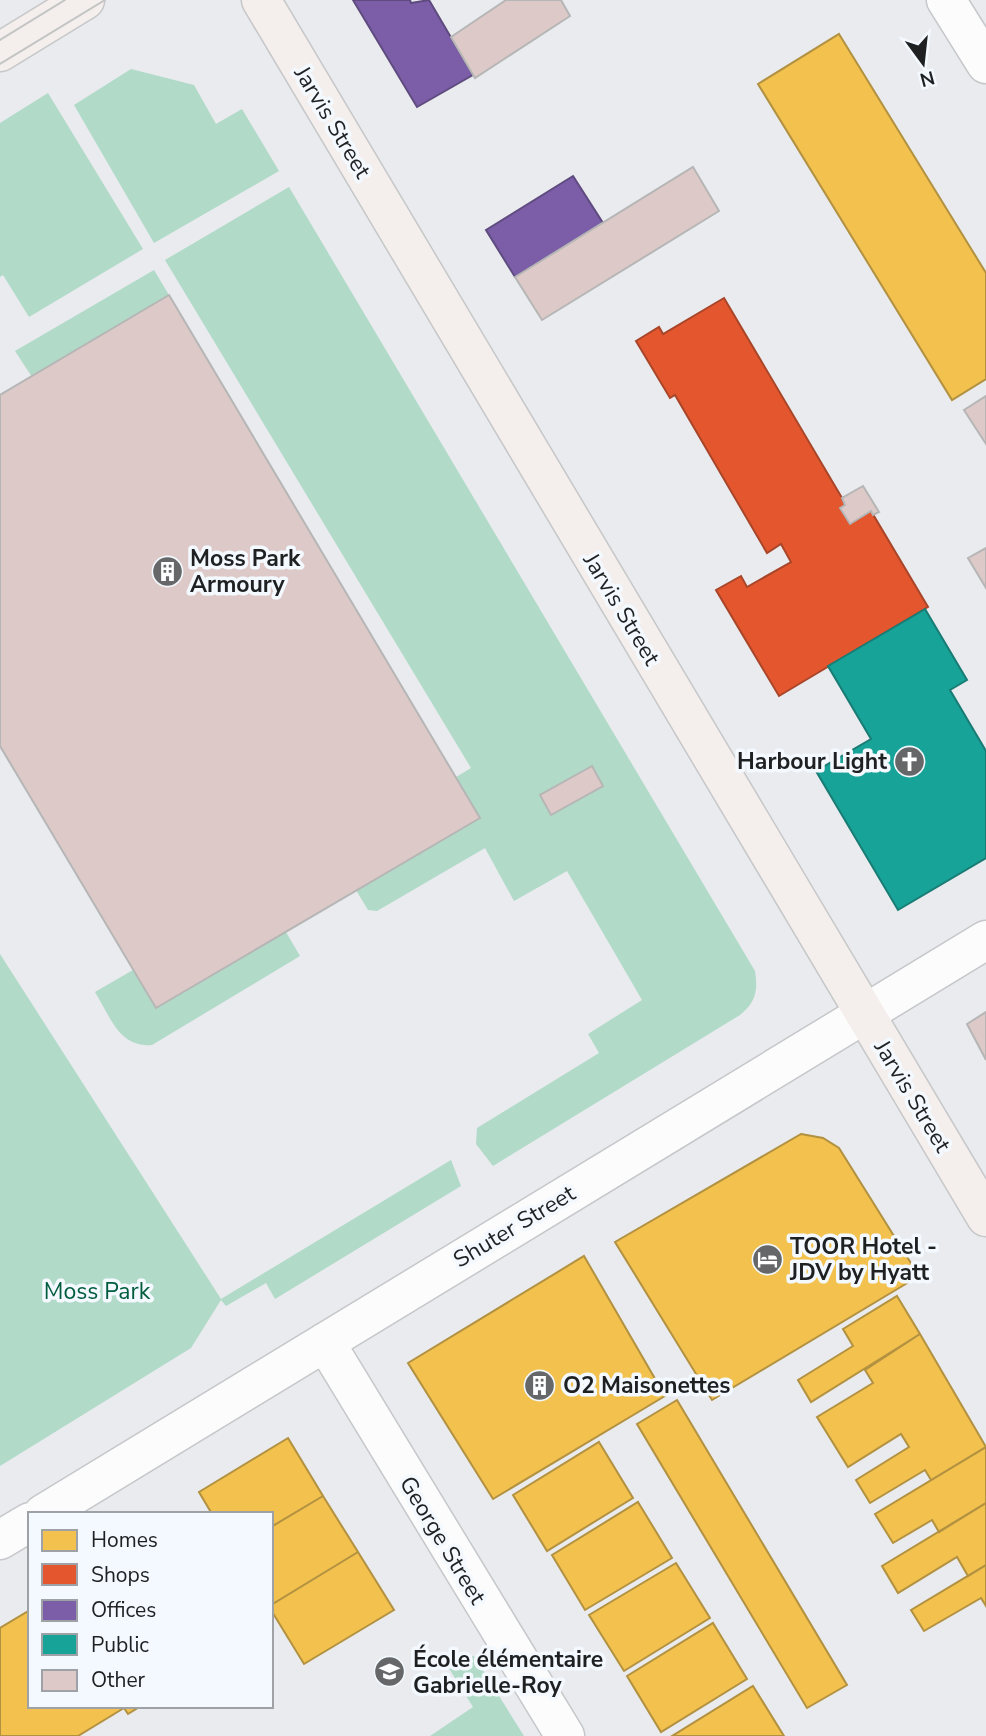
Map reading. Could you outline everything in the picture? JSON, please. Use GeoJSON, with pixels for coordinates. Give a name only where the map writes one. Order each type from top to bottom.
{"type":"FeatureCollection","features":[{"type":"Feature","properties":{"kind":"main road"},"geometry":{"type":"LineString","coordinates":[[0,52],[85,0]]}},
{"type":"Feature","properties":{"kind":"main road","name":"Jarvis Street"},"geometry":{"type":"LineString","coordinates":[[261,0],[986,1217]]}},
{"type":"Feature","properties":{"kind":"street"},"geometry":{"type":"LineString","coordinates":[[946,0],[986,64]]}},
{"type":"Feature","properties":{"kind":"street","name":"Shuter Street"},"geometry":{"type":"LineString","coordinates":[[46,1512],[986,940]]}},
{"type":"Feature","properties":{"kind":"street","name":"George Street"},"geometry":{"type":"LineString","coordinates":[[324,1342],[565,1736]]}},
{"type":"Feature","properties":{"kind":"street"},"geometry":{"type":"LineString","coordinates":[[0,1540],[28,1523]]}},
{"type":"Feature","properties":{"kind":"green space"},"geometry":{"type":"Polygon","coordinates":[[[131,69],[194,85],[216,124],[242,109],[279,171],[154,243],[74,105],[131,69]]]}},
{"type":"Feature","properties":{"kind":"green space"},"geometry":{"type":"Polygon","coordinates":[[[48,93],[143,249],[29,317],[3,275],[0,277],[0,123],[48,93]]]}},
{"type":"Feature","properties":{"kind":"green space"},"geometry":{"type":"Polygon","coordinates":[[[289,187],[755,971],[755,996],[740,1015],[493,1166],[476,1144],[477,1128],[599,1053],[588,1034],[642,1000],[567,871],[514,901],[485,848],[377,911],[368,910],[356,890],[480,818],[456,777],[471,768],[165,260],[289,187]],[[592,767],[540,795],[551,815],[603,786],[592,767]]]}},
{"type":"Feature","properties":{"kind":"green space"},"geometry":{"type":"Polygon","coordinates":[[[154,270],[169,295],[32,377],[15,351],[154,270]]]}},
{"type":"Feature","properties":{"kind":"green space"},"geometry":{"type":"Polygon","coordinates":[[[286,932],[300,956],[152,1045],[141,1045],[123,1036],[95,992],[133,970],[156,1007],[286,932]]]}},
{"type":"Feature","properties":{"kind":"green space","name":"Moss Park"},"geometry":{"type":"Polygon","coordinates":[[[0,954],[221,1299],[451,1160],[461,1186],[275,1299],[266,1283],[226,1306],[221,1300],[191,1348],[0,1466],[0,954]]]}},
{"type":"Feature","properties":{"kind":"green space"},"geometry":{"type":"Polygon","coordinates":[[[474,1656],[524,1736],[430,1736],[473,1707],[445,1662],[474,1656]]]}},
{"type":"Feature","properties":{"kind":"building: Homes"},"geometry":{"type":"Polygon","coordinates":[[[839,34],[986,273],[986,379],[952,400],[758,84],[839,34]]]}},
{"type":"Feature","properties":{"kind":"building: Homes","name":"TOOR Hotel - JDV by Hyatt"},"geometry":{"type":"Polygon","coordinates":[[[801,1134],[823,1138],[839,1148],[919,1276],[712,1400],[615,1242],[801,1134]]]}},
{"type":"Feature","properties":{"kind":"building: Homes","name":"O2 Maisonettes"},"geometry":{"type":"Polygon","coordinates":[[[584,1256],[665,1396],[493,1499],[408,1363],[584,1256]]]}},
{"type":"Feature","properties":{"kind":"building: Homes"},"geometry":{"type":"Polygon","coordinates":[[[897,1296],[920,1334],[811,1402],[798,1380],[853,1346],[843,1329],[897,1296]]]}},
{"type":"Feature","properties":{"kind":"building: Homes"},"geometry":{"type":"Polygon","coordinates":[[[920,1334],[986,1447],[931,1480],[925,1470],[870,1503],[856,1480],[909,1447],[901,1434],[848,1467],[817,1417],[873,1383],[865,1370],[920,1334]]]}},
{"type":"Feature","properties":{"kind":"building: Homes"},"geometry":{"type":"Polygon","coordinates":[[[677,1400],[847,1685],[807,1708],[637,1424],[677,1400]]]}},
{"type":"Feature","properties":{"kind":"building: Homes"},"geometry":{"type":"Polygon","coordinates":[[[288,1438],[323,1496],[273,1526],[273,1512],[211,1512],[199,1492],[288,1438]]]}},
{"type":"Feature","properties":{"kind":"building: Homes"},"geometry":{"type":"Polygon","coordinates":[[[599,1442],[633,1498],[547,1551],[513,1495],[599,1442]]]}},
{"type":"Feature","properties":{"kind":"building: Homes"},"geometry":{"type":"Polygon","coordinates":[[[986,1447],[986,1503],[939,1532],[932,1520],[893,1543],[875,1514],[986,1447]]]}},
{"type":"Feature","properties":{"kind":"building: Homes"},"geometry":{"type":"Polygon","coordinates":[[[323,1496],[358,1552],[273,1604],[273,1526],[323,1496]]]}},
{"type":"Feature","properties":{"kind":"building: Homes"},"geometry":{"type":"Polygon","coordinates":[[[638,1502],[672,1558],[585,1610],[552,1555],[638,1502]]]}},
{"type":"Feature","properties":{"kind":"building: Homes"},"geometry":{"type":"Polygon","coordinates":[[[986,1503],[986,1565],[968,1576],[957,1557],[898,1593],[882,1566],[986,1503]]]}},
{"type":"Feature","properties":{"kind":"building: Homes"},"geometry":{"type":"Polygon","coordinates":[[[358,1552],[394,1610],[304,1664],[273,1613],[273,1604],[358,1552]]]}},
{"type":"Feature","properties":{"kind":"building: Homes"},"geometry":{"type":"Polygon","coordinates":[[[676,1563],[710,1618],[624,1671],[589,1615],[676,1563]]]}},
{"type":"Feature","properties":{"kind":"building: Homes"},"geometry":{"type":"Polygon","coordinates":[[[986,1565],[986,1606],[981,1598],[924,1631],[911,1610],[986,1565]]]}},
{"type":"Feature","properties":{"kind":"building: Homes"},"geometry":{"type":"Polygon","coordinates":[[[28,1611],[28,1708],[124,1708],[78,1736],[0,1736],[0,1628],[28,1611]]]}},
{"type":"Feature","properties":{"kind":"building: Homes"},"geometry":{"type":"Polygon","coordinates":[[[713,1623],[747,1679],[661,1732],[627,1676],[713,1623]]]}},
{"type":"Feature","properties":{"kind":"building: Homes"},"geometry":{"type":"Polygon","coordinates":[[[753,1686],[784,1736],[672,1736],[753,1686]]]}},
{"type":"Feature","properties":{"kind":"building: Homes"},"geometry":{"type":"Polygon","coordinates":[[[124,1708],[138,1708],[128,1714],[124,1708]]]}},
{"type":"Feature","properties":{"kind":"building: Shops"},"geometry":{"type":"Polygon","coordinates":[[[724,298],[842,498],[845,505],[840,508],[850,524],[871,511],[928,607],[779,696],[716,590],[741,576],[747,587],[791,562],[781,544],[767,553],[675,395],[670,398],[636,341],[659,327],[663,334],[724,298]]]}},
{"type":"Feature","properties":{"kind":"building: Offices"},"geometry":{"type":"Polygon","coordinates":[[[353,0],[410,0],[411,3],[429,0],[473,75],[417,107],[353,0]]]}},
{"type":"Feature","properties":{"kind":"building: Offices"},"geometry":{"type":"Polygon","coordinates":[[[573,176],[603,223],[515,277],[486,230],[573,176]]]}},
{"type":"Feature","properties":{"kind":"building: Public","name":"Harbour Light"},"geometry":{"type":"Polygon","coordinates":[[[925,609],[967,680],[950,690],[986,751],[986,858],[898,910],[816,771],[871,739],[828,666],[925,609]]]}},
{"type":"Feature","properties":{"kind":"building: Other"},"geometry":{"type":"Polygon","coordinates":[[[506,0],[561,0],[570,16],[475,78],[451,37],[506,0]]]}},
{"type":"Feature","properties":{"kind":"building: Other"},"geometry":{"type":"Polygon","coordinates":[[[693,167],[719,211],[542,320],[515,277],[693,167]]]}},
{"type":"Feature","properties":{"kind":"building: Other","name":"Moss Park Armoury"},"geometry":{"type":"Polygon","coordinates":[[[169,295],[480,818],[156,1008],[0,746],[0,395],[169,295]]]}},
{"type":"Feature","properties":{"kind":"building: Other"},"geometry":{"type":"Polygon","coordinates":[[[986,396],[986,444],[964,410],[986,396]]]}},
{"type":"Feature","properties":{"kind":"building: Other"},"geometry":{"type":"Polygon","coordinates":[[[863,486],[879,512],[873,515],[871,511],[850,524],[840,508],[845,505],[842,498],[863,486]]]}},
{"type":"Feature","properties":{"kind":"building: Other"},"geometry":{"type":"Polygon","coordinates":[[[986,548],[986,588],[968,558],[986,548]]]}},
{"type":"Feature","properties":{"kind":"building: Other"},"geometry":{"type":"Polygon","coordinates":[[[592,766],[603,786],[551,815],[540,795],[592,766]]]}},
{"type":"Feature","properties":{"kind":"building: Other"},"geometry":{"type":"Polygon","coordinates":[[[986,1012],[986,1060],[967,1024],[986,1012]]]}},
{"type":"Feature","properties":{"kind":"tram line"},"geometry":{"type":"LineString","coordinates":[[0,40],[65,0]]}},
{"type":"Feature","properties":{"kind":"tram line"},"geometry":{"type":"LineString","coordinates":[[0,64],[105,0]]}},
{"type":"Feature","properties":{"kind":"place","name":"Moss Park Armoury"},"geometry":{"type":"Point","coordinates":[167,571]}},
{"type":"Feature","properties":{"kind":"place","name":"Harbour Light"},"geometry":{"type":"Point","coordinates":[910,761]}},
{"type":"Feature","properties":{"kind":"place","name":"TOOR Hotel - JDV by Hyatt"},"geometry":{"type":"Point","coordinates":[767,1259]}},
{"type":"Feature","properties":{"kind":"place","name":"O2 Maisonettes"},"geometry":{"type":"Point","coordinates":[540,1385]}},
{"type":"Feature","properties":{"kind":"place","name":"École élémentaire Gabrielle-Roy"},"geometry":{"type":"Point","coordinates":[390,1672]}}]}
